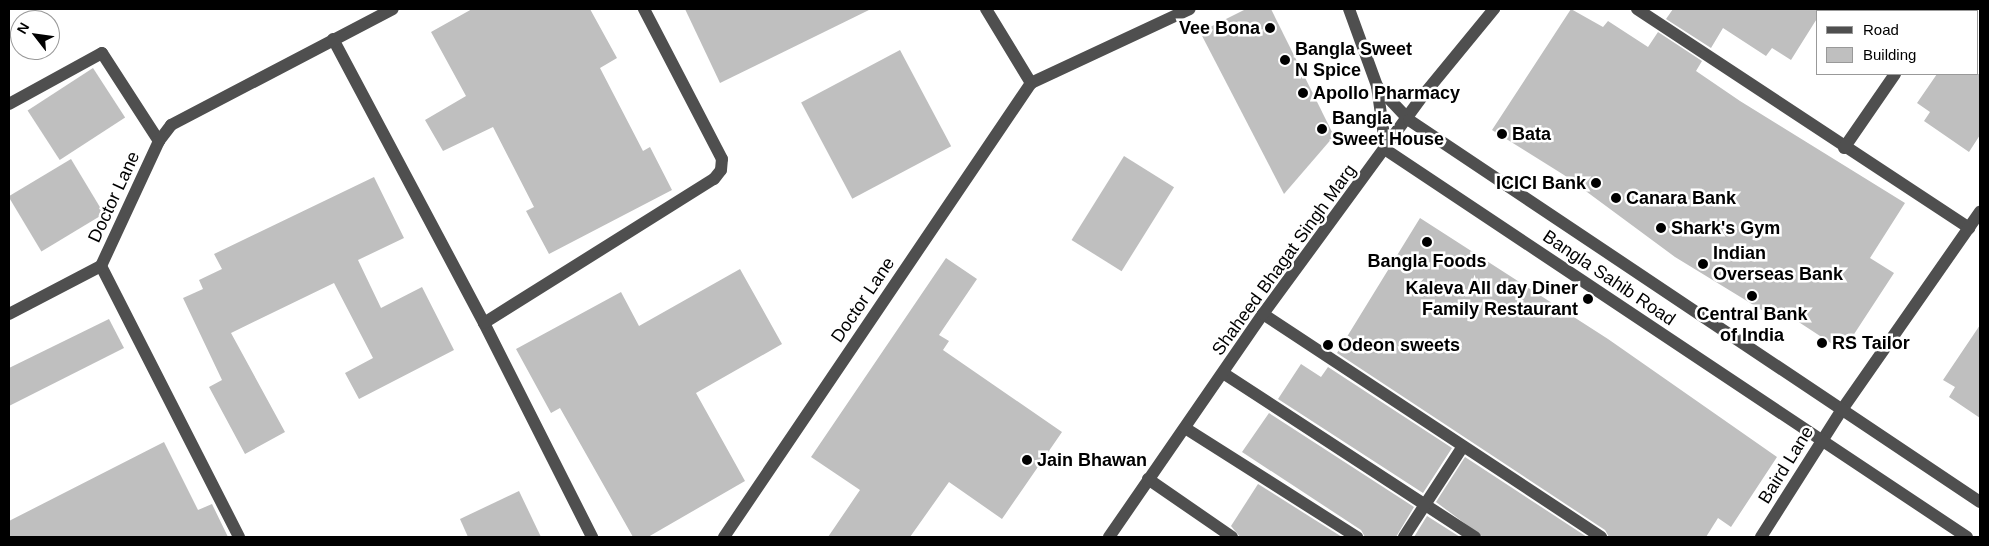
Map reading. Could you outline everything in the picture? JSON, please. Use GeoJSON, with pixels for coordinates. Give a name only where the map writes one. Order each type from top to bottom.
{"type":"FeatureCollection","features":[{"type":"Feature","properties":{"kind":"street","name":"Doctor Lane"},"geometry":{"type":"LineString","coordinates":[[239,537],[101,266],[158,141],[171,125],[189,113],[393,9]]}},
{"type":"Feature","properties":{"kind":"street"},"geometry":{"type":"LineString","coordinates":[[484,323],[714,179],[721,170],[722,159],[644,9]]}},
{"type":"Feature","properties":{"kind":"street"},"geometry":{"type":"LineString","coordinates":[[986,9],[1031,83],[1190,9]]}},
{"type":"Feature","properties":{"kind":"street","name":"Bangla Sahib Road"},"geometry":{"type":"LineString","coordinates":[[1349,9],[1377,86],[1386,150],[1967,537]]}},
{"type":"Feature","properties":{"kind":"street","name":"Shaheed Bhagat Singh Marg"},"geometry":{"type":"LineString","coordinates":[[1110,537],[1263,314],[1494,9]]}},
{"type":"Feature","properties":{"kind":"street"},"geometry":{"type":"LineString","coordinates":[[1637,9],[1844,148],[1969,228]]}},
{"type":"Feature","properties":{"kind":"street"},"geometry":{"type":"LineString","coordinates":[[333,40],[484,323],[592,537]]}},
{"type":"Feature","properties":{"kind":"street"},"geometry":{"type":"LineString","coordinates":[[9,104],[102,53],[158,141]]}},
{"type":"Feature","properties":{"kind":"street"},"geometry":{"type":"LineString","coordinates":[[1844,148],[1894,75]]}},
{"type":"Feature","properties":{"kind":"street","name":"Doctor Lane"},"geometry":{"type":"LineString","coordinates":[[724,537],[1031,83]]}},
{"type":"Feature","properties":{"kind":"street","name":"Bangla Sahib Road"},"geometry":{"type":"LineString","coordinates":[[1377,86],[1409,120],[1841,411],[1980,502]]}},
{"type":"Feature","properties":{"kind":"street","name":"Baird Lane"},"geometry":{"type":"LineString","coordinates":[[1761,537],[1841,411],[1980,212]]}},
{"type":"Feature","properties":{"kind":"street"},"geometry":{"type":"LineString","coordinates":[[9,314],[101,266]]}},
{"type":"Feature","properties":{"kind":"street"},"geometry":{"type":"LineString","coordinates":[[1263,314],[1601,537]]}},
{"type":"Feature","properties":{"kind":"street"},"geometry":{"type":"LineString","coordinates":[[1223,373],[1475,537]]}},
{"type":"Feature","properties":{"kind":"street"},"geometry":{"type":"LineString","coordinates":[[1185,428],[1357,537]]}},
{"type":"Feature","properties":{"kind":"street"},"geometry":{"type":"LineString","coordinates":[[1404,537],[1463,446]]}},
{"type":"Feature","properties":{"kind":"street"},"geometry":{"type":"LineString","coordinates":[[1148,479],[1232,537]]}},
{"type":"Feature","properties":{"kind":"building"},"geometry":{"type":"Polygon","coordinates":[[[472,9],[590,9],[617,58],[600,68],[643,151],[650,147],[672,190],[549,254],[526,211],[534,207],[493,127],[443,151],[425,120],[466,96],[431,32],[472,9]]]}},
{"type":"Feature","properties":{"kind":"building"},"geometry":{"type":"Polygon","coordinates":[[[685,9],[871,9],[720,83],[685,9]]]}},
{"type":"Feature","properties":{"kind":"building"},"geometry":{"type":"Polygon","coordinates":[[[1246,9],[1271,9],[1334,136],[1284,194],[1200,32],[1246,9]]]}},
{"type":"Feature","properties":{"kind":"building"},"geometry":{"type":"Polygon","coordinates":[[[1571,9],[1603,27],[1608,21],[1648,47],[1658,32],[1702,61],[1696,71],[1740,101],[1905,203],[1870,258],[1894,273],[1843,351],[1771,304],[1765,312],[1675,257],[1564,175],[1492,130],[1571,9]]]}},
{"type":"Feature","properties":{"kind":"building"},"geometry":{"type":"Polygon","coordinates":[[[1673,9],[1823,9],[1816,10],[1816,20],[1791,60],[1772,48],[1766,56],[1723,28],[1711,48],[1666,19],[1673,9]]]}},
{"type":"Feature","properties":{"kind":"building"},"geometry":{"type":"Polygon","coordinates":[[[900,50],[951,146],[852,199],[801,103],[900,50]]]}},
{"type":"Feature","properties":{"kind":"building"},"geometry":{"type":"Polygon","coordinates":[[[93,68],[125,117],[60,160],[28,110],[93,68]]]}},
{"type":"Feature","properties":{"kind":"building"},"geometry":{"type":"Polygon","coordinates":[[[1980,74],[1980,135],[1969,152],[1924,121],[1930,112],[1917,103],[1936,75],[1980,74]]]}},
{"type":"Feature","properties":{"kind":"building"},"geometry":{"type":"Polygon","coordinates":[[[1124,156],[1174,187],[1122,271],[1072,240],[1124,156]]]}},
{"type":"Feature","properties":{"kind":"building"},"geometry":{"type":"Polygon","coordinates":[[[71,159],[104,214],[41,251],[9,196],[71,159]]]}},
{"type":"Feature","properties":{"kind":"building"},"geometry":{"type":"Polygon","coordinates":[[[374,177],[404,238],[358,260],[381,308],[422,287],[454,350],[359,399],[345,373],[373,358],[334,283],[231,333],[285,432],[245,454],[209,387],[222,380],[183,298],[203,289],[199,280],[222,269],[214,254],[374,177]]]}},
{"type":"Feature","properties":{"kind":"building"},"geometry":{"type":"Polygon","coordinates":[[[1420,218],[1608,339],[1777,457],[1731,527],[1718,518],[1706,537],[1609,537],[1605,530],[1337,353],[1420,218]]]}},
{"type":"Feature","properties":{"kind":"building"},"geometry":{"type":"Polygon","coordinates":[[[946,258],[977,279],[939,335],[949,341],[943,350],[1062,432],[1002,519],[949,482],[910,537],[828,537],[860,490],[811,457],[946,258]]]}},
{"type":"Feature","properties":{"kind":"building"},"geometry":{"type":"Polygon","coordinates":[[[740,269],[782,344],[696,393],[745,481],[648,537],[633,537],[560,408],[551,413],[516,349],[621,292],[639,326],[740,269]]]}},
{"type":"Feature","properties":{"kind":"building"},"geometry":{"type":"Polygon","coordinates":[[[109,319],[124,348],[9,406],[9,368],[109,319]]]}},
{"type":"Feature","properties":{"kind":"building"},"geometry":{"type":"Polygon","coordinates":[[[1980,325],[1980,418],[1949,397],[1955,387],[1943,380],[1980,325]]]}},
{"type":"Feature","properties":{"kind":"building"},"geometry":{"type":"Polygon","coordinates":[[[1301,364],[1321,377],[1328,367],[1452,448],[1423,493],[1278,399],[1301,364]]]}},
{"type":"Feature","properties":{"kind":"building"},"geometry":{"type":"Polygon","coordinates":[[[1269,413],[1414,507],[1396,537],[1365,537],[1361,530],[1242,452],[1269,413]]]}},
{"type":"Feature","properties":{"kind":"building"},"geometry":{"type":"Polygon","coordinates":[[[164,442],[198,510],[212,504],[228,537],[9,537],[9,521],[164,442]]]}},
{"type":"Feature","properties":{"kind":"building"},"geometry":{"type":"Polygon","coordinates":[[[1465,457],[1587,537],[1483,537],[1436,502],[1465,457]]]}},
{"type":"Feature","properties":{"kind":"building"},"geometry":{"type":"Polygon","coordinates":[[[1258,484],[1342,537],[1240,537],[1231,526],[1258,484]]]}},
{"type":"Feature","properties":{"kind":"building"},"geometry":{"type":"Polygon","coordinates":[[[519,491],[541,537],[468,537],[460,519],[519,491]]]}},
{"type":"Feature","properties":{"kind":"building"},"geometry":{"type":"Polygon","coordinates":[[[1427,516],[1460,537],[1414,537],[1427,516]]]}},
{"type":"Feature","properties":{"kind":"place","name":"Vee Bona"},"geometry":{"type":"Point","coordinates":[1270,28]}},
{"type":"Feature","properties":{"kind":"place","name":"Bangla Sweet N Spice"},"geometry":{"type":"Point","coordinates":[1285,60]}},
{"type":"Feature","properties":{"kind":"place","name":"Apollo Pharmacy"},"geometry":{"type":"Point","coordinates":[1303,93]}},
{"type":"Feature","properties":{"kind":"place","name":"Bangla Sweet House"},"geometry":{"type":"Point","coordinates":[1322,129]}},
{"type":"Feature","properties":{"kind":"place","name":"Bata"},"geometry":{"type":"Point","coordinates":[1502,134]}},
{"type":"Feature","properties":{"kind":"place","name":"ICICI Bank"},"geometry":{"type":"Point","coordinates":[1596,183]}},
{"type":"Feature","properties":{"kind":"place","name":"Canara Bank"},"geometry":{"type":"Point","coordinates":[1616,198]}},
{"type":"Feature","properties":{"kind":"place","name":"Shark's Gym"},"geometry":{"type":"Point","coordinates":[1661,228]}},
{"type":"Feature","properties":{"kind":"place","name":"Bangla Foods"},"geometry":{"type":"Point","coordinates":[1427,242]}},
{"type":"Feature","properties":{"kind":"place","name":"Indian Overseas Bank"},"geometry":{"type":"Point","coordinates":[1703,264]}},
{"type":"Feature","properties":{"kind":"place","name":"Central Bank of India"},"geometry":{"type":"Point","coordinates":[1752,296]}},
{"type":"Feature","properties":{"kind":"place","name":"Kaleva All day Diner Family Restaurant"},"geometry":{"type":"Point","coordinates":[1588,299]}},
{"type":"Feature","properties":{"kind":"place","name":"RS Tailor"},"geometry":{"type":"Point","coordinates":[1822,343]}},
{"type":"Feature","properties":{"kind":"place","name":"Odeon sweets"},"geometry":{"type":"Point","coordinates":[1328,345]}},
{"type":"Feature","properties":{"kind":"place","name":"Jain Bhawan"},"geometry":{"type":"Point","coordinates":[1027,460]}}]}
